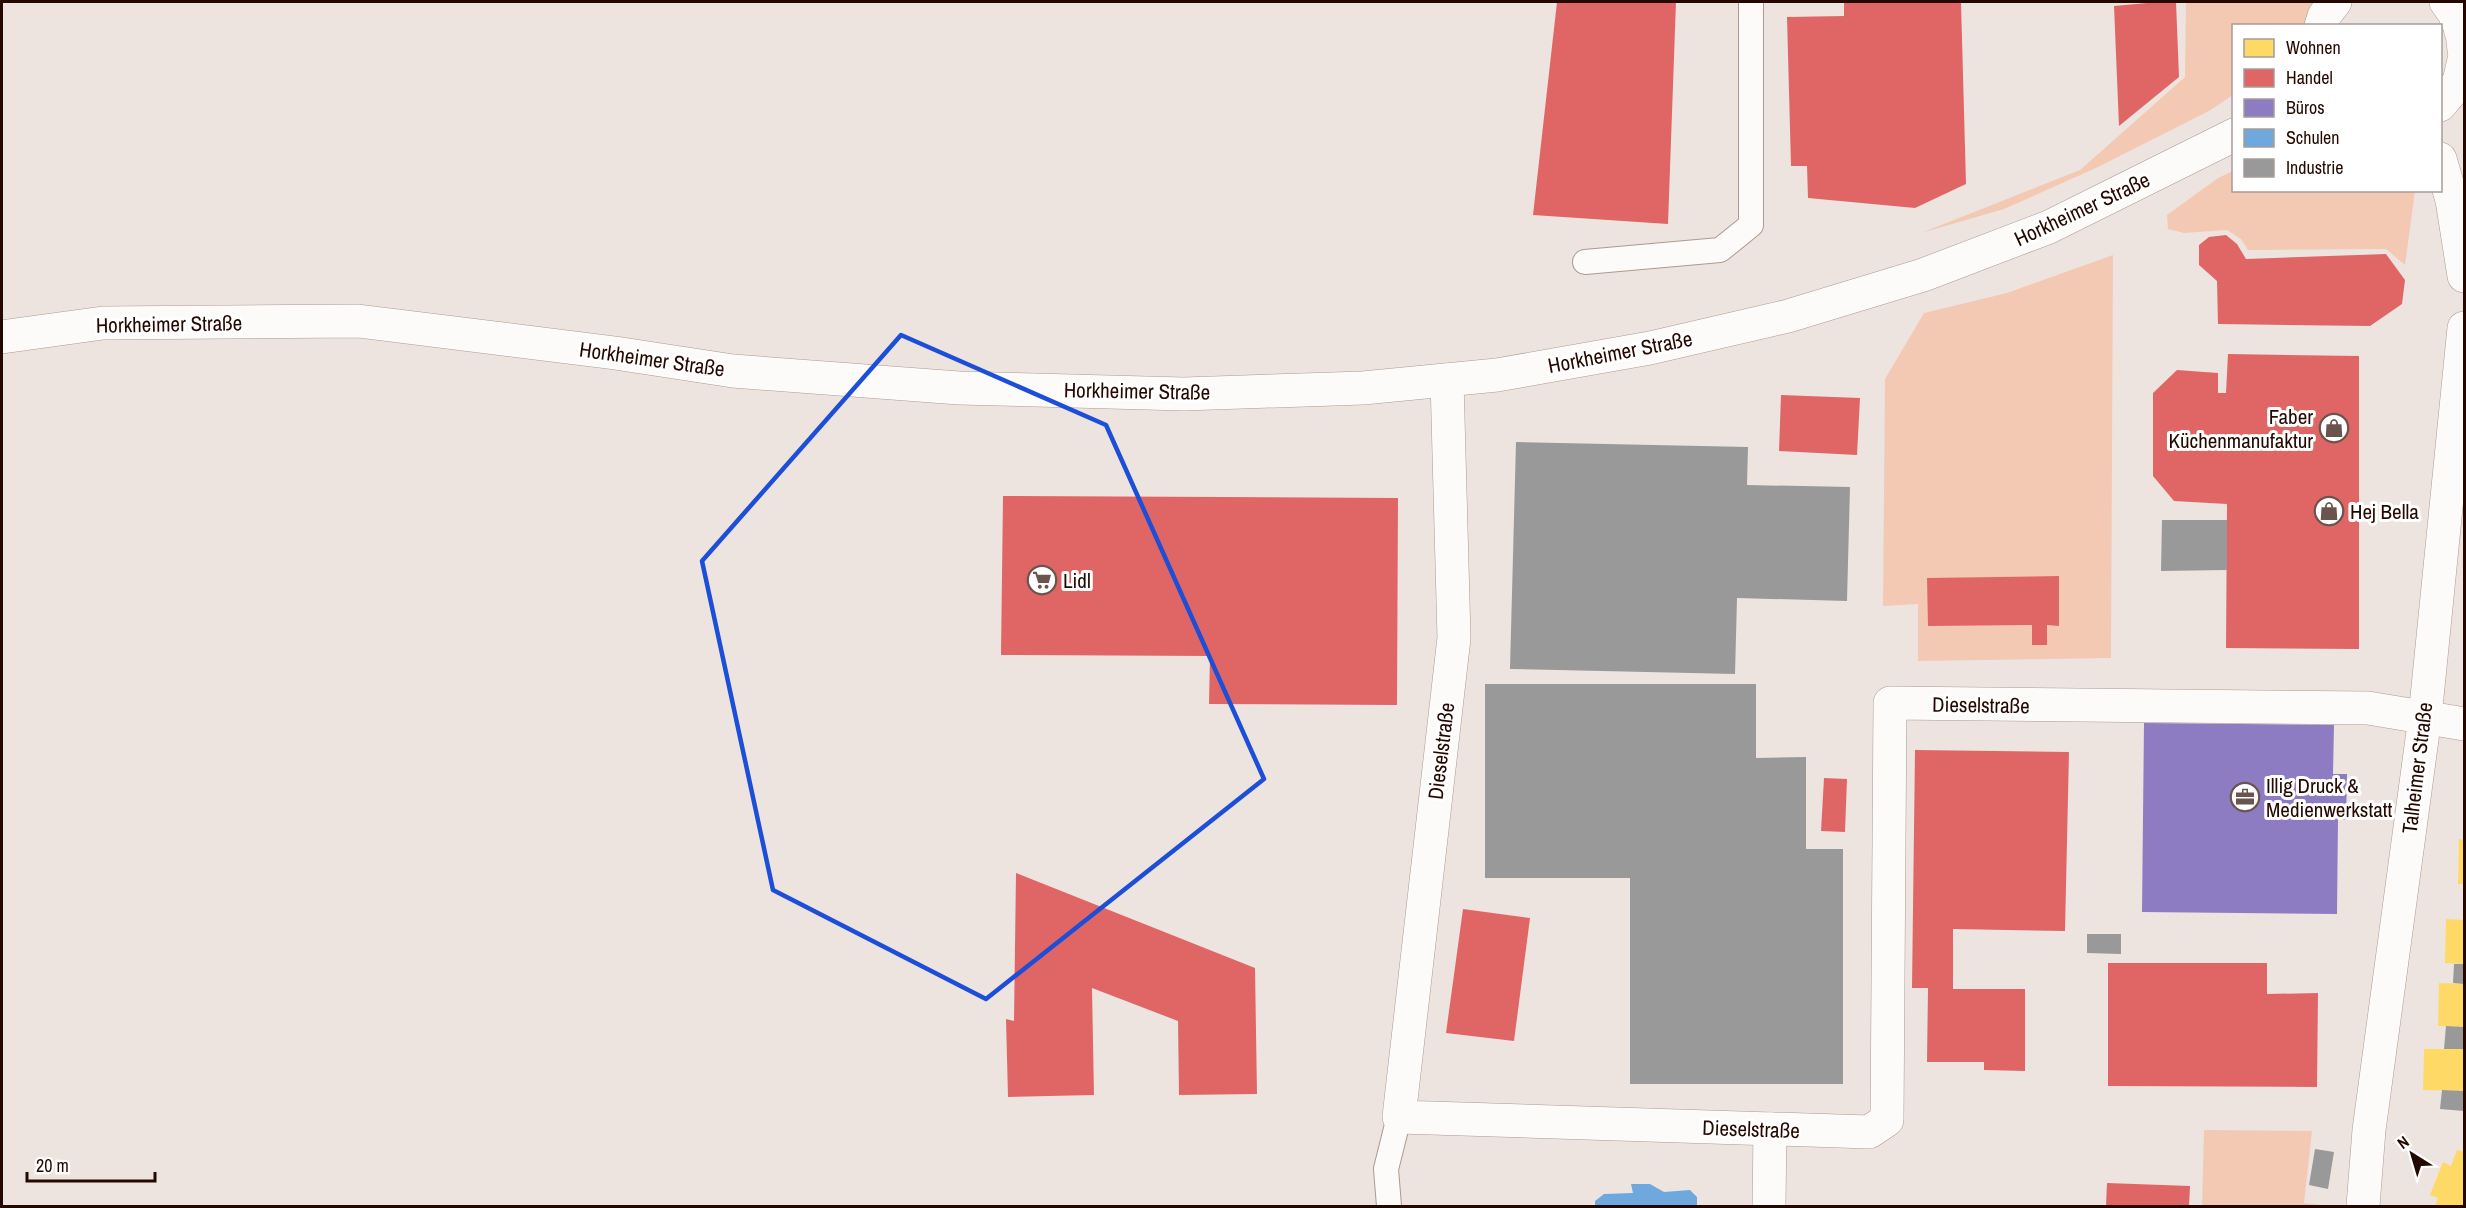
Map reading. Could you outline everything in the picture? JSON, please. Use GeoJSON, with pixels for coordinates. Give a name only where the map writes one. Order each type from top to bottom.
{"type":"FeatureCollection","features":[{"type":"Feature","properties":{"kind":"street"},"geometry":{"type":"LineString","coordinates":[[2322,24],[2324,16],[2335,2]]}},
{"type":"Feature","properties":{"kind":"street"},"geometry":{"type":"LineString","coordinates":[[2454,4],[2463,32],[2464,50]]}},
{"type":"Feature","properties":{"kind":"street"},"geometry":{"type":"LineString","coordinates":[[2442,103],[2459,82],[2464,60]]}},
{"type":"Feature","properties":{"kind":"street","name":"Horkheimer Straße"},"geometry":{"type":"LineString","coordinates":[[2,337],[103,323],[358,321],[615,353],[734,371],[960,388],[1184,394],[1364,388],[1497,375],[1650,348],[1788,316],[1923,275],[2049,227],[2232,136]]}},
{"type":"Feature","properties":{"kind":"street"},"geometry":{"type":"LineString","coordinates":[[2442,166],[2452,200],[2464,276]]}},
{"type":"Feature","properties":{"kind":"street","name":"Talheimer Straße"},"geometry":{"type":"LineString","coordinates":[[2363,1206],[2368,1130],[2425,717],[2464,328]]}},
{"type":"Feature","properties":{"kind":"street","name":"Dieselstraße"},"geometry":{"type":"LineString","coordinates":[[1447,380],[1454,638],[1399,1117],[1869,1132],[1887,1120],[1890,703],[2368,708],[2425,717]]}},
{"type":"Feature","properties":{"kind":"street"},"geometry":{"type":"LineString","coordinates":[[2425,717],[2464,724]]}},
{"type":"Feature","properties":{"kind":"street"},"geometry":{"type":"LineString","coordinates":[[1768,1206],[1770,1129]]}},
{"type":"Feature","properties":{"kind":"lane"},"geometry":{"type":"LineString","coordinates":[[1585,262],[1720,250],[1751,225],[1751,2]]}},
{"type":"Feature","properties":{"kind":"lane"},"geometry":{"type":"LineString","coordinates":[[1389,1206],[1386,1169],[1399,1117]]}},
{"type":"Feature","properties":{"kind":"highlighted area"},"geometry":{"type":"Polygon","coordinates":[[[901,335],[1106,425],[1264,779],[986,999],[773,890],[702,561],[901,335]]]}},
{"type":"Feature","properties":{"kind":"shaded area"},"geometry":{"type":"Polygon","coordinates":[[[2186,2],[2313,2],[2304,24],[2232,24],[2232,96],[2209,111],[2096,168],[2004,209],[1921,233],[2080,170],[2185,77],[2186,2]]]}},
{"type":"Feature","properties":{"kind":"shaded area"},"geometry":{"type":"Polygon","coordinates":[[[2232,171],[2232,192],[2415,192],[2405,265],[2386,249],[2248,250],[2241,239],[2227,230],[2184,233],[2168,229],[2167,215],[2218,178],[2232,171]]]}},
{"type":"Feature","properties":{"kind":"shaded area"},"geometry":{"type":"Polygon","coordinates":[[[2113,255],[2111,658],[1918,661],[1918,604],[1883,606],[1885,379],[1924,313],[2007,293],[2113,255]]]}},
{"type":"Feature","properties":{"kind":"shaded area"},"geometry":{"type":"Polygon","coordinates":[[[2204,1130],[2312,1131],[2304,1203],[2332,1206],[2202,1206],[2204,1130]]]}},
{"type":"Feature","properties":{"kind":"building: Wohnen"},"geometry":{"type":"Polygon","coordinates":[[[2459,839],[2464,840],[2464,884],[2458,884],[2459,839]]]}},
{"type":"Feature","properties":{"kind":"building: Wohnen"},"geometry":{"type":"Polygon","coordinates":[[[2446,919],[2464,920],[2464,964],[2445,963],[2446,919]]]}},
{"type":"Feature","properties":{"kind":"building: Wohnen"},"geometry":{"type":"Polygon","coordinates":[[[2439,983],[2464,984],[2464,1027],[2438,1026],[2439,983]]]}},
{"type":"Feature","properties":{"kind":"building: Wohnen"},"geometry":{"type":"Polygon","coordinates":[[[2424,1049],[2464,1049],[2464,1091],[2423,1090],[2424,1049]]]}},
{"type":"Feature","properties":{"kind":"building: Wohnen"},"geometry":{"type":"Polygon","coordinates":[[[2457,1150],[2464,1152],[2464,1206],[2435,1206],[2438,1198],[2430,1195],[2443,1162],[2451,1166],[2457,1150]]]}},
{"type":"Feature","properties":{"kind":"building: Handel"},"geometry":{"type":"Polygon","coordinates":[[[1557,2],[1676,2],[1668,224],[1533,215],[1557,2]]]}},
{"type":"Feature","properties":{"kind":"building: Handel"},"geometry":{"type":"Polygon","coordinates":[[[1844,2],[1961,2],[1966,184],[1915,208],[1808,198],[1807,166],[1791,166],[1787,17],[1844,16],[1844,2]]]}},
{"type":"Feature","properties":{"kind":"building: Handel"},"geometry":{"type":"Polygon","coordinates":[[[2176,2],[2179,77],[2119,126],[2114,6],[2176,2]]]}},
{"type":"Feature","properties":{"kind":"building: Handel"},"geometry":{"type":"Polygon","coordinates":[[[2226,235],[2237,244],[2246,259],[2386,254],[2405,280],[2402,304],[2370,326],[2218,324],[2217,281],[2199,265],[2199,245],[2209,237],[2226,235]]]}},
{"type":"Feature","properties":{"kind":"building: Handel"},"geometry":{"type":"Polygon","coordinates":[[[2228,354],[2359,356],[2359,649],[2226,648],[2227,504],[2174,501],[2153,476],[2153,393],[2177,370],[2218,373],[2218,393],[2226,393],[2228,354]]]}},
{"type":"Feature","properties":{"kind":"building: Handel"},"geometry":{"type":"Polygon","coordinates":[[[1781,395],[1860,398],[1857,455],[1779,451],[1781,395]]]}},
{"type":"Feature","properties":{"kind":"building: Handel"},"geometry":{"type":"Polygon","coordinates":[[[1003,496],[1398,498],[1397,705],[1209,704],[1210,656],[1001,655],[1003,496]]]}},
{"type":"Feature","properties":{"kind":"building: Handel"},"geometry":{"type":"Polygon","coordinates":[[[2059,576],[2059,626],[2047,625],[2047,645],[2032,645],[2032,625],[1928,626],[1927,578],[2059,576]]]}},
{"type":"Feature","properties":{"kind":"building: Handel"},"geometry":{"type":"Polygon","coordinates":[[[1915,750],[2069,752],[2065,931],[1953,929],[1953,989],[2025,989],[2025,1071],[1984,1070],[1984,1062],[1927,1062],[1928,988],[1912,988],[1915,750]]]}},
{"type":"Feature","properties":{"kind":"building: Handel"},"geometry":{"type":"Polygon","coordinates":[[[1824,778],[1847,779],[1845,832],[1821,831],[1824,778]]]}},
{"type":"Feature","properties":{"kind":"building: Handel"},"geometry":{"type":"Polygon","coordinates":[[[1016,873],[1255,968],[1257,1094],[1179,1095],[1178,1021],[1092,988],[1094,1095],[1008,1097],[1006,1019],[1014,1021],[1016,873]]]}},
{"type":"Feature","properties":{"kind":"building: Handel"},"geometry":{"type":"Polygon","coordinates":[[[1463,909],[1530,918],[1514,1041],[1446,1033],[1463,909]]]}},
{"type":"Feature","properties":{"kind":"building: Handel"},"geometry":{"type":"Polygon","coordinates":[[[2108,963],[2267,963],[2267,994],[2318,993],[2317,1087],[2108,1086],[2108,963]]]}},
{"type":"Feature","properties":{"kind":"building: Handel"},"geometry":{"type":"Polygon","coordinates":[[[2107,1183],[2190,1186],[2189,1206],[2106,1206],[2107,1183]]]}},
{"type":"Feature","properties":{"kind":"building: Büros","name":"Illig Druck & Medienwerkstatt"},"geometry":{"type":"Polygon","coordinates":[[[2144,723],[2334,725],[2333,774],[2347,774],[2346,820],[2338,819],[2337,914],[2142,912],[2144,723]]]}},
{"type":"Feature","properties":{"kind":"building: Schulen"},"geometry":{"type":"Polygon","coordinates":[[[1631,1184],[1650,1184],[1664,1192],[1690,1190],[1697,1197],[1697,1206],[1595,1206],[1595,1201],[1604,1194],[1633,1193],[1631,1184]]]}},
{"type":"Feature","properties":{"kind":"building: Industrie"},"geometry":{"type":"Polygon","coordinates":[[[1516,442],[1748,447],[1747,485],[1850,487],[1847,601],[1737,598],[1735,674],[1510,669],[1516,442]]]}},
{"type":"Feature","properties":{"kind":"building: Industrie"},"geometry":{"type":"Polygon","coordinates":[[[2162,520],[2227,520],[2227,570],[2161,571],[2162,520]]]}},
{"type":"Feature","properties":{"kind":"building: Industrie"},"geometry":{"type":"Polygon","coordinates":[[[1485,684],[1756,684],[1756,758],[1806,757],[1806,849],[1843,849],[1843,1084],[1630,1084],[1630,878],[1485,878],[1485,684]]]}},
{"type":"Feature","properties":{"kind":"building: Industrie"},"geometry":{"type":"Polygon","coordinates":[[[2087,934],[2121,934],[2121,954],[2087,953],[2087,934]]]}},
{"type":"Feature","properties":{"kind":"building: Industrie"},"geometry":{"type":"Polygon","coordinates":[[[2454,964],[2464,964],[2464,984],[2453,983],[2454,964]]]}},
{"type":"Feature","properties":{"kind":"building: Industrie"},"geometry":{"type":"Polygon","coordinates":[[[2446,1026],[2464,1027],[2464,1049],[2444,1049],[2446,1026]]]}},
{"type":"Feature","properties":{"kind":"building: Industrie"},"geometry":{"type":"Polygon","coordinates":[[[2442,1090],[2464,1091],[2464,1111],[2440,1109],[2442,1090]]]}},
{"type":"Feature","properties":{"kind":"building: Industrie"},"geometry":{"type":"Polygon","coordinates":[[[2315,1149],[2334,1152],[2328,1189],[2309,1185],[2315,1149]]]}},
{"type":"Feature","properties":{"kind":"place","name":"Faber Küchenmanufaktur"},"geometry":{"type":"Point","coordinates":[2334,428]}},
{"type":"Feature","properties":{"kind":"place","name":"Hej Bella"},"geometry":{"type":"Point","coordinates":[2329,511]}},
{"type":"Feature","properties":{"kind":"place","name":"Lidl"},"geometry":{"type":"Point","coordinates":[1042,580]}},
{"type":"Feature","properties":{"kind":"place","name":"Illig Druck & Medienwerkstatt"},"geometry":{"type":"Point","coordinates":[2245,797]}}]}
